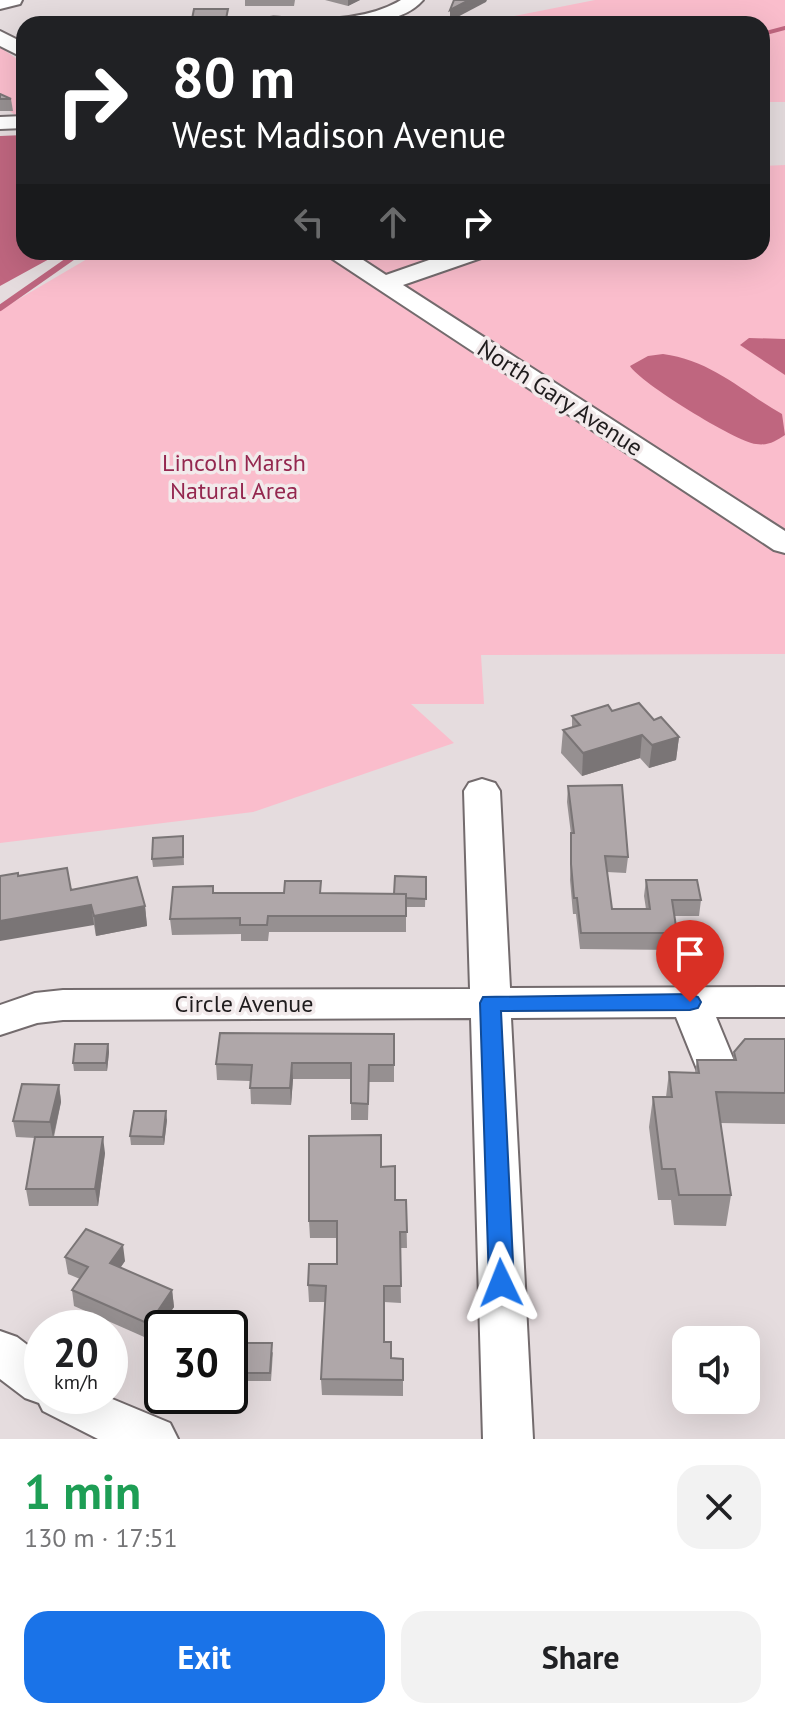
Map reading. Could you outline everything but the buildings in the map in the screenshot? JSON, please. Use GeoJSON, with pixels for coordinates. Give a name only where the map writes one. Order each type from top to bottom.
{"type":"FeatureCollection","features":[{"type":"Feature","properties":{"kind":"street"},"geometry":{"type":"LineString","coordinates":[[0,3],[13,0]]}},
{"type":"Feature","properties":{"kind":"street"},"geometry":{"type":"LineString","coordinates":[[376,16],[393,12],[414,0]]}},
{"type":"Feature","properties":{"kind":"street","name":"North Gary Avenue"},"geometry":{"type":"LineString","coordinates":[[347,260],[785,544]]}},
{"type":"Feature","properties":{"kind":"street"},"geometry":{"type":"LineString","coordinates":[[383,284],[452,260]]}},
{"type":"Feature","properties":{"kind":"street"},"geometry":{"type":"LineString","coordinates":[[482,791],[508,1439]]}},
{"type":"Feature","properties":{"kind":"street"},"geometry":{"type":"LineString","coordinates":[[690,1002],[716,1068]]}},
{"type":"Feature","properties":{"kind":"street","name":"Circle Avenue"},"geometry":{"type":"LineString","coordinates":[[0,1020],[35,1008],[63,1005],[785,1002]]}},
{"type":"Feature","properties":{"kind":"street"},"geometry":{"type":"LineString","coordinates":[[0,1352],[24,1370]]}},
{"type":"Feature","properties":{"kind":"street"},"geometry":{"type":"LineString","coordinates":[[92,1414],[153,1439]]}},
{"type":"Feature","properties":{"kind":"green space"},"geometry":{"type":"Polygon","coordinates":[[[595,0],[785,0],[785,102],[770,102],[770,16],[514,16],[595,0]]]}},
{"type":"Feature","properties":{"kind":"green space"},"geometry":{"type":"Polygon","coordinates":[[[0,47],[16,58],[16,116],[0,103],[0,47]]]}},
{"type":"Feature","properties":{"kind":"green space","name":"Lincoln Marsh Natural Area"},"geometry":{"type":"Polygon","coordinates":[[[785,165],[785,654],[481,655],[484,704],[411,704],[454,743],[253,812],[0,843],[0,310],[85,260],[770,260],[770,166],[785,165]]]}},
{"type":"Feature","properties":{"kind":"shaded area"},"geometry":{"type":"Polygon","coordinates":[[[16,135],[16,260],[47,260],[0,286],[0,136],[16,135]]]}},
{"type":"Feature","properties":{"kind":"shaded area"},"geometry":{"type":"Polygon","coordinates":[[[749,338],[785,339],[785,375],[740,345],[749,338]]]}},
{"type":"Feature","properties":{"kind":"shaded area"},"geometry":{"type":"Polygon","coordinates":[[[663,354],[680,357],[711,370],[782,414],[785,435],[764,444],[745,441],[669,397],[630,366],[648,356],[663,354]]]}},
{"type":"Feature","properties":{"kind":"waterway"},"geometry":{"type":"LineString","coordinates":[[770,32],[785,28]]}},
{"type":"Feature","properties":{"kind":"waterway"},"geometry":{"type":"LineString","coordinates":[[0,308],[69,260]]}},
{"type":"Feature","properties":{"kind":"route"},"geometry":{"type":"LineString","coordinates":[[501,1283],[490,1003],[690,1002]]}}]}
